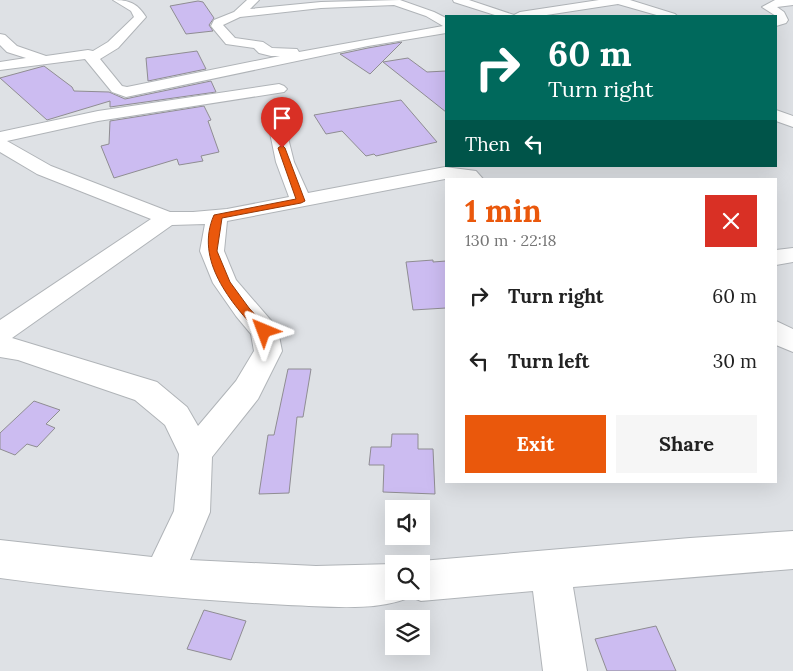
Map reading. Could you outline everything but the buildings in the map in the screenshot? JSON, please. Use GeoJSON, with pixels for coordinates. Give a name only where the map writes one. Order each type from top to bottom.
{"type":"FeatureCollection","features":[{"type":"Feature","properties":{"kind":"street"},"geometry":{"type":"LineString","coordinates":[[92,57],[113,45],[140,17],[139,13],[134,9],[118,0]]}},
{"type":"Feature","properties":{"kind":"street"},"geometry":{"type":"LineString","coordinates":[[238,14],[252,0]]}},
{"type":"Feature","properties":{"kind":"street"},"geometry":{"type":"LineString","coordinates":[[333,0],[354,3]]}},
{"type":"Feature","properties":{"kind":"street"},"geometry":{"type":"LineString","coordinates":[[458,0],[506,15]]}},
{"type":"Feature","properties":{"kind":"street"},"geometry":{"type":"LineString","coordinates":[[526,15],[619,0],[668,15]]}},
{"type":"Feature","properties":{"kind":"street"},"geometry":{"type":"LineString","coordinates":[[328,51],[271,52],[264,50],[258,45],[231,41],[218,26],[218,23],[238,14],[354,3],[395,2],[430,14],[445,22]]}},
{"type":"Feature","properties":{"kind":"street"},"geometry":{"type":"LineString","coordinates":[[777,22],[782,20],[781,16],[768,7],[780,2],[793,2]]}},
{"type":"Feature","properties":{"kind":"street"},"geometry":{"type":"LineString","coordinates":[[0,66],[88,54],[116,89],[126,92],[368,42],[445,29]]}},
{"type":"Feature","properties":{"kind":"street"},"geometry":{"type":"LineString","coordinates":[[0,38],[12,49],[42,59]]}},
{"type":"Feature","properties":{"kind":"street"},"geometry":{"type":"LineString","coordinates":[[0,137],[98,116],[279,90]]}},
{"type":"Feature","properties":{"kind":"street"},"geometry":{"type":"LineString","coordinates":[[777,115],[793,122]]}},
{"type":"Feature","properties":{"kind":"street"},"geometry":{"type":"LineString","coordinates":[[275,118],[285,162],[301,201]]}},
{"type":"Feature","properties":{"kind":"street"},"geometry":{"type":"LineString","coordinates":[[0,144],[44,170],[167,218],[193,219],[218,216],[446,173],[464,174],[469,175],[471,178]]}},
{"type":"Feature","properties":{"kind":"street"},"geometry":{"type":"LineString","coordinates":[[0,168],[23,158]]}},
{"type":"Feature","properties":{"kind":"street"},"geometry":{"type":"LineString","coordinates":[[196,453],[246,390],[268,351],[264,331],[245,310],[225,283],[212,251],[218,216]]}},
{"type":"Feature","properties":{"kind":"street"},"geometry":{"type":"LineString","coordinates":[[0,333],[167,218]]}},
{"type":"Feature","properties":{"kind":"street"},"geometry":{"type":"LineString","coordinates":[[777,258],[793,255]]}},
{"type":"Feature","properties":{"kind":"street"},"geometry":{"type":"LineString","coordinates":[[777,332],[793,342]]}},
{"type":"Feature","properties":{"kind":"street"},"geometry":{"type":"LineString","coordinates":[[0,346],[20,350],[146,391],[176,416],[196,453],[192,512],[163,578]]}},
{"type":"Feature","properties":{"kind":"street"},"geometry":{"type":"LineString","coordinates":[[430,580],[793,550]]}},
{"type":"Feature","properties":{"kind":"street"},"geometry":{"type":"LineString","coordinates":[[0,559],[95,572],[215,582],[351,588],[385,585]]}},
{"type":"Feature","properties":{"kind":"street"},"geometry":{"type":"LineString","coordinates":[[550,570],[565,671]]}},
{"type":"Feature","properties":{"kind":"route"},"geometry":{"type":"LineString","coordinates":[[264,331],[245,310],[225,283],[212,251],[218,216],[301,201],[285,162],[282,148]]}}]}
